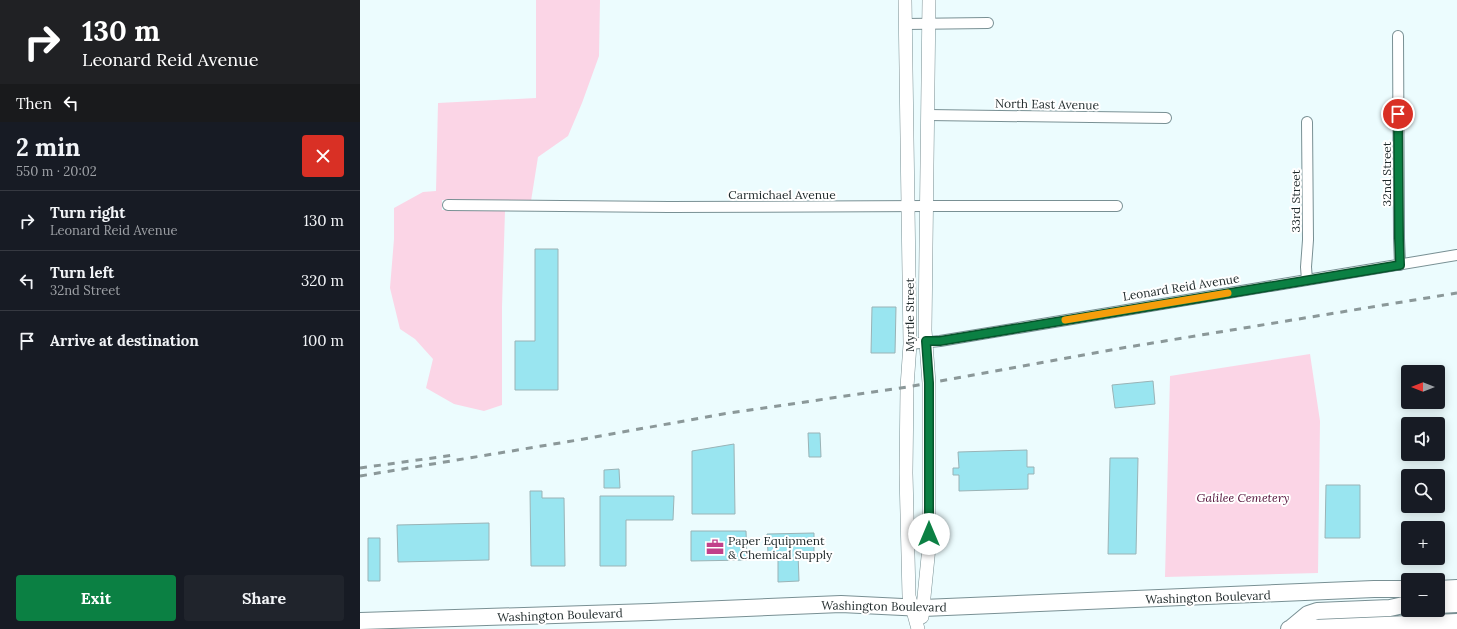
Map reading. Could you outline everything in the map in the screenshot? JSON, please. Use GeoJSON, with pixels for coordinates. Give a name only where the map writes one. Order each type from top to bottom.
{"type":"FeatureCollection","features":[{"type":"Feature","properties":{"kind":"main road"},"geometry":{"type":"LineString","coordinates":[[1445,588],[1457,588]]}},
{"type":"Feature","properties":{"kind":"main road","name":"Washington Boulevard"},"geometry":{"type":"LineString","coordinates":[[360,621],[645,613],[840,604],[917,608],[1401,589]]}},
{"type":"Feature","properties":{"kind":"main road"},"geometry":{"type":"LineString","coordinates":[[1445,605],[1457,604]]}},
{"type":"Feature","properties":{"kind":"main road"},"geometry":{"type":"LineString","coordinates":[[1289,629],[1308,614],[1317,611],[1390,608],[1401,606]]}},
{"type":"Feature","properties":{"kind":"main road"},"geometry":{"type":"LineString","coordinates":[[1414,627],[1420,617]]}},
{"type":"Feature","properties":{"kind":"main road"},"geometry":{"type":"LineString","coordinates":[[1289,629],[1414,627],[1457,622]]}},
{"type":"Feature","properties":{"kind":"street","name":"Myrtle Street"},"geometry":{"type":"LineString","coordinates":[[905,0],[910,344],[907,387],[906,473],[909,596],[917,608]]}},
{"type":"Feature","properties":{"kind":"street","name":"Myrtle Street"},"geometry":{"type":"LineString","coordinates":[[919,629],[917,608],[929,547],[929,383],[925,330],[929,0]]}},
{"type":"Feature","properties":{"kind":"street"},"geometry":{"type":"LineString","coordinates":[[906,24],[988,23]]}},
{"type":"Feature","properties":{"kind":"street","name":"32nd Street"},"geometry":{"type":"LineString","coordinates":[[1398,36],[1400,265]]}},
{"type":"Feature","properties":{"kind":"street","name":"North East Avenue"},"geometry":{"type":"LineString","coordinates":[[928,115],[1166,118]]}},
{"type":"Feature","properties":{"kind":"street","name":"33rd Street"},"geometry":{"type":"LineString","coordinates":[[1307,122],[1307,280]]}},
{"type":"Feature","properties":{"kind":"street","name":"Carmichael Avenue"},"geometry":{"type":"LineString","coordinates":[[448,205],[669,207],[1117,206]]}},
{"type":"Feature","properties":{"kind":"street","name":"Leonard Reid Avenue"},"geometry":{"type":"LineString","coordinates":[[910,344],[926,341],[940,341],[1457,255]]}},
{"type":"Feature","properties":{"kind":"green space"},"geometry":{"type":"Polygon","coordinates":[[[536,0],[600,0],[599,56],[568,136],[538,157],[531,201],[442,200],[442,210],[505,211],[502,307],[502,405],[484,411],[454,404],[426,388],[433,359],[415,339],[400,329],[390,288],[394,239],[394,208],[423,192],[436,191],[438,103],[536,98],[536,0]]]}},
{"type":"Feature","properties":{"kind":"green space","name":"Galilee Cemetery"},"geometry":{"type":"Polygon","coordinates":[[[1310,354],[1320,421],[1318,573],[1165,577],[1170,376],[1310,354]]]}},
{"type":"Feature","properties":{"kind":"building"},"geometry":{"type":"Polygon","coordinates":[[[535,249],[558,249],[558,390],[515,390],[515,341],[535,341],[535,249]]]}},
{"type":"Feature","properties":{"kind":"building"},"geometry":{"type":"Polygon","coordinates":[[[872,307],[896,307],[895,353],[871,353],[872,307]]]}},
{"type":"Feature","properties":{"kind":"building"},"geometry":{"type":"Polygon","coordinates":[[[1153,381],[1155,404],[1115,408],[1112,385],[1153,381]]]}},
{"type":"Feature","properties":{"kind":"building"},"geometry":{"type":"Polygon","coordinates":[[[808,433],[820,433],[821,457],[809,457],[808,433]]]}},
{"type":"Feature","properties":{"kind":"building"},"geometry":{"type":"Polygon","coordinates":[[[734,444],[735,514],[692,514],[692,451],[734,444]]]}},
{"type":"Feature","properties":{"kind":"building"},"geometry":{"type":"Polygon","coordinates":[[[1027,450],[1027,467],[1034,467],[1034,474],[1028,474],[1028,489],[959,491],[959,475],[953,475],[953,468],[959,468],[958,452],[1027,450]]]}},
{"type":"Feature","properties":{"kind":"building"},"geometry":{"type":"Polygon","coordinates":[[[1110,458],[1138,458],[1136,554],[1108,554],[1110,458]]]}},
{"type":"Feature","properties":{"kind":"building"},"geometry":{"type":"Polygon","coordinates":[[[619,469],[620,488],[604,488],[604,470],[619,469]]]}},
{"type":"Feature","properties":{"kind":"building"},"geometry":{"type":"Polygon","coordinates":[[[1326,485],[1360,485],[1360,538],[1325,538],[1326,485]]]}},
{"type":"Feature","properties":{"kind":"building"},"geometry":{"type":"Polygon","coordinates":[[[530,491],[542,491],[542,498],[564,498],[565,566],[531,566],[530,491]]]}},
{"type":"Feature","properties":{"kind":"building"},"geometry":{"type":"Polygon","coordinates":[[[600,496],[674,496],[673,520],[626,520],[626,566],[600,566],[600,496]]]}},
{"type":"Feature","properties":{"kind":"building"},"geometry":{"type":"Polygon","coordinates":[[[489,523],[489,560],[398,562],[397,525],[489,523]]]}},
{"type":"Feature","properties":{"kind":"building"},"geometry":{"type":"Polygon","coordinates":[[[691,531],[746,531],[747,560],[691,561],[691,531]]]}},
{"type":"Feature","properties":{"kind":"building"},"geometry":{"type":"Polygon","coordinates":[[[814,533],[814,552],[798,553],[799,581],[778,582],[778,553],[768,553],[767,534],[814,533]]]}},
{"type":"Feature","properties":{"kind":"building"},"geometry":{"type":"Polygon","coordinates":[[[368,538],[380,538],[380,581],[368,581],[368,538]]]}},
{"type":"Feature","properties":{"kind":"railway"},"geometry":{"type":"LineString","coordinates":[[360,476],[578,440],[723,414],[907,387],[1116,349],[1457,293]]}},
{"type":"Feature","properties":{"kind":"railway"},"geometry":{"type":"LineString","coordinates":[[360,468],[454,455]]}},
{"type":"Feature","properties":{"kind":"slow traffic"},"geometry":{"type":"LineString","coordinates":[[1065,320],[1228,293]]}},
{"type":"Feature","properties":{"kind":"place","name":"Paper Equipment & Chemical Supply"},"geometry":{"type":"Point","coordinates":[715,547]}},
{"type":"Feature","properties":{"kind":"route"},"geometry":{"type":"LineString","coordinates":[[929,534],[929,383],[926,341],[940,341],[1400,265],[1398,114]]}}]}
